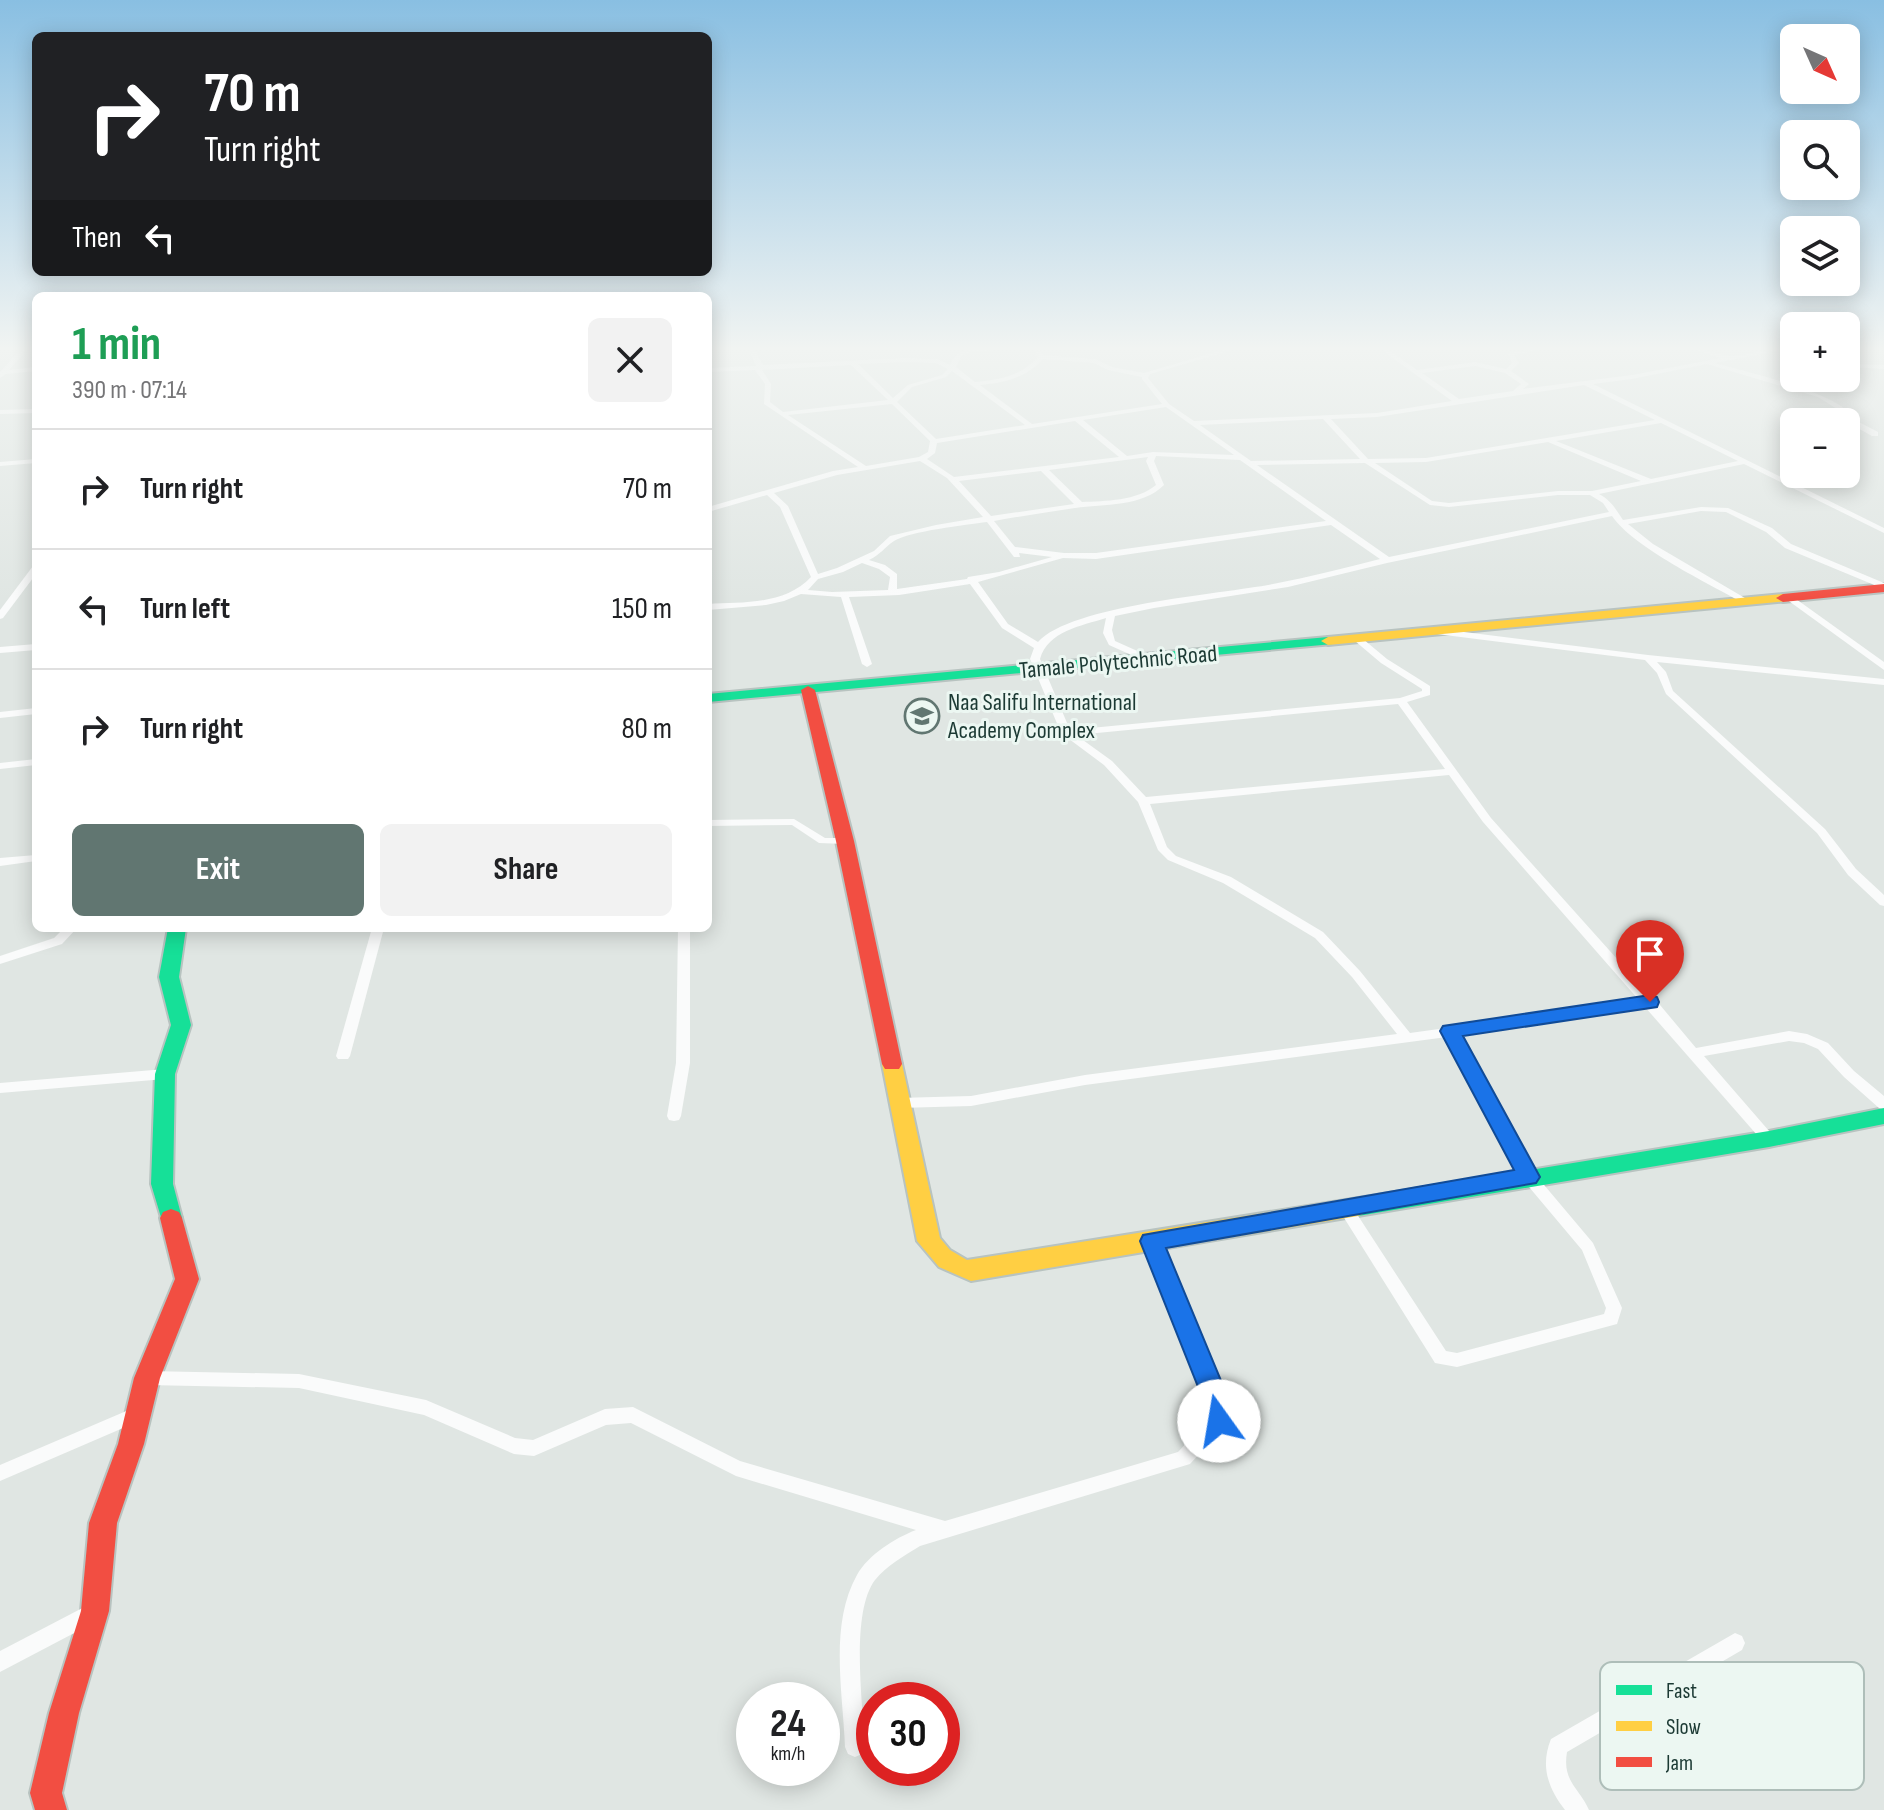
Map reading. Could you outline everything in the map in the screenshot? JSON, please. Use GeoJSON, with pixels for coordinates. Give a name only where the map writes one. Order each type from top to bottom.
{"type":"FeatureCollection","features":[{"type":"Feature","properties":{"kind":"street"},"geometry":{"type":"LineString","coordinates":[[809,432],[864,468]]}},
{"type":"Feature","properties":{"kind":"street"},"geometry":{"type":"LineString","coordinates":[[925,432],[934,441]]}},
{"type":"Feature","properties":{"kind":"street"},"geometry":{"type":"LineString","coordinates":[[934,441],[994,432]]}},
{"type":"Feature","properties":{"kind":"street"},"geometry":{"type":"LineString","coordinates":[[1094,432],[1125,458]]}},
{"type":"Feature","properties":{"kind":"street"},"geometry":{"type":"LineString","coordinates":[[1207,432],[1387,560]]}},
{"type":"Feature","properties":{"kind":"street"},"geometry":{"type":"LineString","coordinates":[[1339,432],[1365,460],[1430,503],[1470,505],[1558,493],[1592,493],[1741,463]]}},
{"type":"Feature","properties":{"kind":"street"},"geometry":{"type":"LineString","coordinates":[[953,479],[1153,454],[1246,460],[1426,460],[1599,432]]}},
{"type":"Feature","properties":{"kind":"street"},"geometry":{"type":"LineString","coordinates":[[1679,432],[1884,531]]}},
{"type":"Feature","properties":{"kind":"street"},"geometry":{"type":"LineString","coordinates":[[712,509],[836,473],[921,459],[931,453],[934,441]]}},
{"type":"Feature","properties":{"kind":"street"},"geometry":{"type":"LineString","coordinates":[[1550,441],[1649,481]]}},
{"type":"Feature","properties":{"kind":"street"},"geometry":{"type":"LineString","coordinates":[[802,592],[815,577],[862,560],[889,544],[893,538],[989,519],[1113,503],[1152,492],[1160,485],[1150,461],[1153,454]]}},
{"type":"Feature","properties":{"kind":"street"},"geometry":{"type":"LineString","coordinates":[[921,459],[938,466],[953,479],[1026,565]]}},
{"type":"Feature","properties":{"kind":"street"},"geometry":{"type":"LineString","coordinates":[[0,464],[32,461]]}},
{"type":"Feature","properties":{"kind":"street"},"geometry":{"type":"LineString","coordinates":[[1042,467],[1080,505]]}},
{"type":"Feature","properties":{"kind":"street"},"geometry":{"type":"LineString","coordinates":[[1592,493],[1606,501],[1621,523],[1650,546],[1746,601]]}},
{"type":"Feature","properties":{"kind":"street"},"geometry":{"type":"LineString","coordinates":[[770,494],[784,506],[815,577]]}},
{"type":"Feature","properties":{"kind":"street"},"geometry":{"type":"LineString","coordinates":[[1621,523],[1701,509],[1728,510],[1769,530],[1788,546],[1884,587]]}},
{"type":"Feature","properties":{"kind":"street"},"geometry":{"type":"LineString","coordinates":[[1406,1037],[1356,974],[1319,935],[1227,880],[1172,858],[1162,848],[1143,801],[1108,763],[1066,733],[1037,670],[1035,659],[1038,646],[1053,633],[1111,616],[1257,590],[1616,513]]}},
{"type":"Feature","properties":{"kind":"street"},"geometry":{"type":"LineString","coordinates":[[712,607],[776,600],[802,592],[844,594],[892,591],[996,576],[1064,556],[1139,551],[1333,522]]}},
{"type":"Feature","properties":{"kind":"street"},"geometry":{"type":"LineString","coordinates":[[1012,549],[1064,556]]}},
{"type":"Feature","properties":{"kind":"street"},"geometry":{"type":"LineString","coordinates":[[862,560],[882,567],[894,576],[892,591]]}},
{"type":"Feature","properties":{"kind":"street"},"geometry":{"type":"LineString","coordinates":[[0,616],[32,573]]}},
{"type":"Feature","properties":{"kind":"street"},"geometry":{"type":"LineString","coordinates":[[971,579],[1005,626],[1038,646]]}},
{"type":"Feature","properties":{"kind":"street","name":"Tamale Polytechnic Road"},"geometry":{"type":"LineString","coordinates":[[712,698],[1360,641],[1432,631],[1884,587]]}},
{"type":"Feature","properties":{"kind":"street"},"geometry":{"type":"LineString","coordinates":[[844,594],[867,664]]}},
{"type":"Feature","properties":{"kind":"street"},"geometry":{"type":"LineString","coordinates":[[1789,597],[1884,667]]}},
{"type":"Feature","properties":{"kind":"street"},"geometry":{"type":"LineString","coordinates":[[1111,616],[1107,627],[1112,643],[1138,652],[1150,660]]}},
{"type":"Feature","properties":{"kind":"street"},"geometry":{"type":"LineString","coordinates":[[1432,631],[1648,658],[1884,682]]}},
{"type":"Feature","properties":{"kind":"street"},"geometry":{"type":"LineString","coordinates":[[1066,733],[1401,701],[1427,693],[1427,688],[1384,661],[1360,641]]}},
{"type":"Feature","properties":{"kind":"street"},"geometry":{"type":"LineString","coordinates":[[0,650],[32,647]]}},
{"type":"Feature","properties":{"kind":"street"},"geometry":{"type":"LineString","coordinates":[[1648,658],[1661,672],[1669,692],[1821,831],[1852,872],[1884,902]]}},
{"type":"Feature","properties":{"kind":"street"},"geometry":{"type":"LineString","coordinates":[[808,690],[845,841],[929,1241],[938,1254],[956,1269],[971,1271],[1769,1139],[1884,1116]]}},
{"type":"Feature","properties":{"kind":"street"},"geometry":{"type":"LineString","coordinates":[[1401,701],[1487,820],[1769,1139]]}},
{"type":"Feature","properties":{"kind":"street"},"geometry":{"type":"LineString","coordinates":[[0,715],[32,711]]}},
{"type":"Feature","properties":{"kind":"street"},"geometry":{"type":"LineString","coordinates":[[0,766],[32,762]]}},
{"type":"Feature","properties":{"kind":"street"},"geometry":{"type":"LineString","coordinates":[[1143,801],[1452,772]]}},
{"type":"Feature","properties":{"kind":"street"},"geometry":{"type":"LineString","coordinates":[[712,823],[794,822],[823,841],[845,841]]}},
{"type":"Feature","properties":{"kind":"street"},"geometry":{"type":"LineString","coordinates":[[0,862],[32,858]]}},
{"type":"Feature","properties":{"kind":"street"},"geometry":{"type":"LineString","coordinates":[[0,960],[58,941],[67,932]]}},
{"type":"Feature","properties":{"kind":"street"},"geometry":{"type":"LineString","coordinates":[[51,1810],[46,1793],[64,1713],[95,1611],[103,1523],[131,1444],[147,1378],[187,1279],[162,1184],[165,1074],[181,1025],[169,977],[176,932]]}},
{"type":"Feature","properties":{"kind":"street"},"geometry":{"type":"LineString","coordinates":[[343,1056],[377,932]]}},
{"type":"Feature","properties":{"kind":"street"},"geometry":{"type":"LineString","coordinates":[[674,1116],[683,1063],[684,932]]}},
{"type":"Feature","properties":{"kind":"street"},"geometry":{"type":"LineString","coordinates":[[898,1103],[971,1101],[1085,1080],[1650,1002]]}},
{"type":"Feature","properties":{"kind":"street"},"geometry":{"type":"LineString","coordinates":[[1346,1209],[1433,1350],[1441,1358],[1457,1360],[1611,1319],[1614,1308],[1588,1247],[1529,1177],[1450,1031]]}},
{"type":"Feature","properties":{"kind":"street"},"geometry":{"type":"LineString","coordinates":[[1694,1053],[1789,1036],[1807,1039],[1823,1046],[1884,1104]]}},
{"type":"Feature","properties":{"kind":"street"},"geometry":{"type":"LineString","coordinates":[[0,1088],[165,1074]]}},
{"type":"Feature","properties":{"kind":"street"},"geometry":{"type":"LineString","coordinates":[[855,1747],[851,1616],[864,1580],[884,1560],[915,1539],[1184,1458],[1219,1421],[1219,1407],[1152,1241]]}},
{"type":"Feature","properties":{"kind":"street"},"geometry":{"type":"LineString","coordinates":[[147,1378],[299,1381],[426,1408],[514,1446],[534,1448],[605,1417],[633,1415],[736,1468],[945,1530]]}},
{"type":"Feature","properties":{"kind":"street"},"geometry":{"type":"LineString","coordinates":[[0,1473],[138,1414]]}},
{"type":"Feature","properties":{"kind":"street"},"geometry":{"type":"LineString","coordinates":[[0,1662],[95,1611]]}},
{"type":"Feature","properties":{"kind":"street"},"geometry":{"type":"LineString","coordinates":[[1702,1662],[1735,1643]]}},
{"type":"Feature","properties":{"kind":"street"},"geometry":{"type":"LineString","coordinates":[[1578,1810],[1557,1780],[1552,1763],[1558,1746],[1600,1722]]}},
{"type":"Feature","properties":{"kind":"traffic: fast"},"geometry":{"type":"LineString","coordinates":[[712,698],[1328,641]]}},
{"type":"Feature","properties":{"kind":"traffic: fast"},"geometry":{"type":"LineString","coordinates":[[171,1218],[162,1184],[165,1074],[181,1025],[169,977],[176,932]]}},
{"type":"Feature","properties":{"kind":"traffic: fast"},"geometry":{"type":"LineString","coordinates":[[1358,1207],[1769,1139],[1884,1116]]}},
{"type":"Feature","properties":{"kind":"traffic: slow"},"geometry":{"type":"LineString","coordinates":[[1328,641],[1783,598]]}},
{"type":"Feature","properties":{"kind":"traffic: slow"},"geometry":{"type":"LineString","coordinates":[[892,1064],[929,1241],[947,1260],[964,1269],[971,1271],[1358,1207]]}},
{"type":"Feature","properties":{"kind":"traffic: jam"},"geometry":{"type":"LineString","coordinates":[[1783,598],[1884,588]]}},
{"type":"Feature","properties":{"kind":"traffic: jam"},"geometry":{"type":"LineString","coordinates":[[808,690],[845,841],[892,1064]]}},
{"type":"Feature","properties":{"kind":"traffic: jam"},"geometry":{"type":"LineString","coordinates":[[51,1810],[46,1793],[64,1713],[95,1611],[103,1523],[131,1444],[147,1378],[187,1279],[171,1218]]}},
{"type":"Feature","properties":{"kind":"place","name":"Naa Salifu International Academy Complex"},"geometry":{"type":"Point","coordinates":[922,716]}},
{"type":"Feature","properties":{"kind":"route"},"geometry":{"type":"LineString","coordinates":[[1219,1421],[1219,1407],[1152,1241],[1529,1177],[1450,1031],[1650,1002]]}}]}
